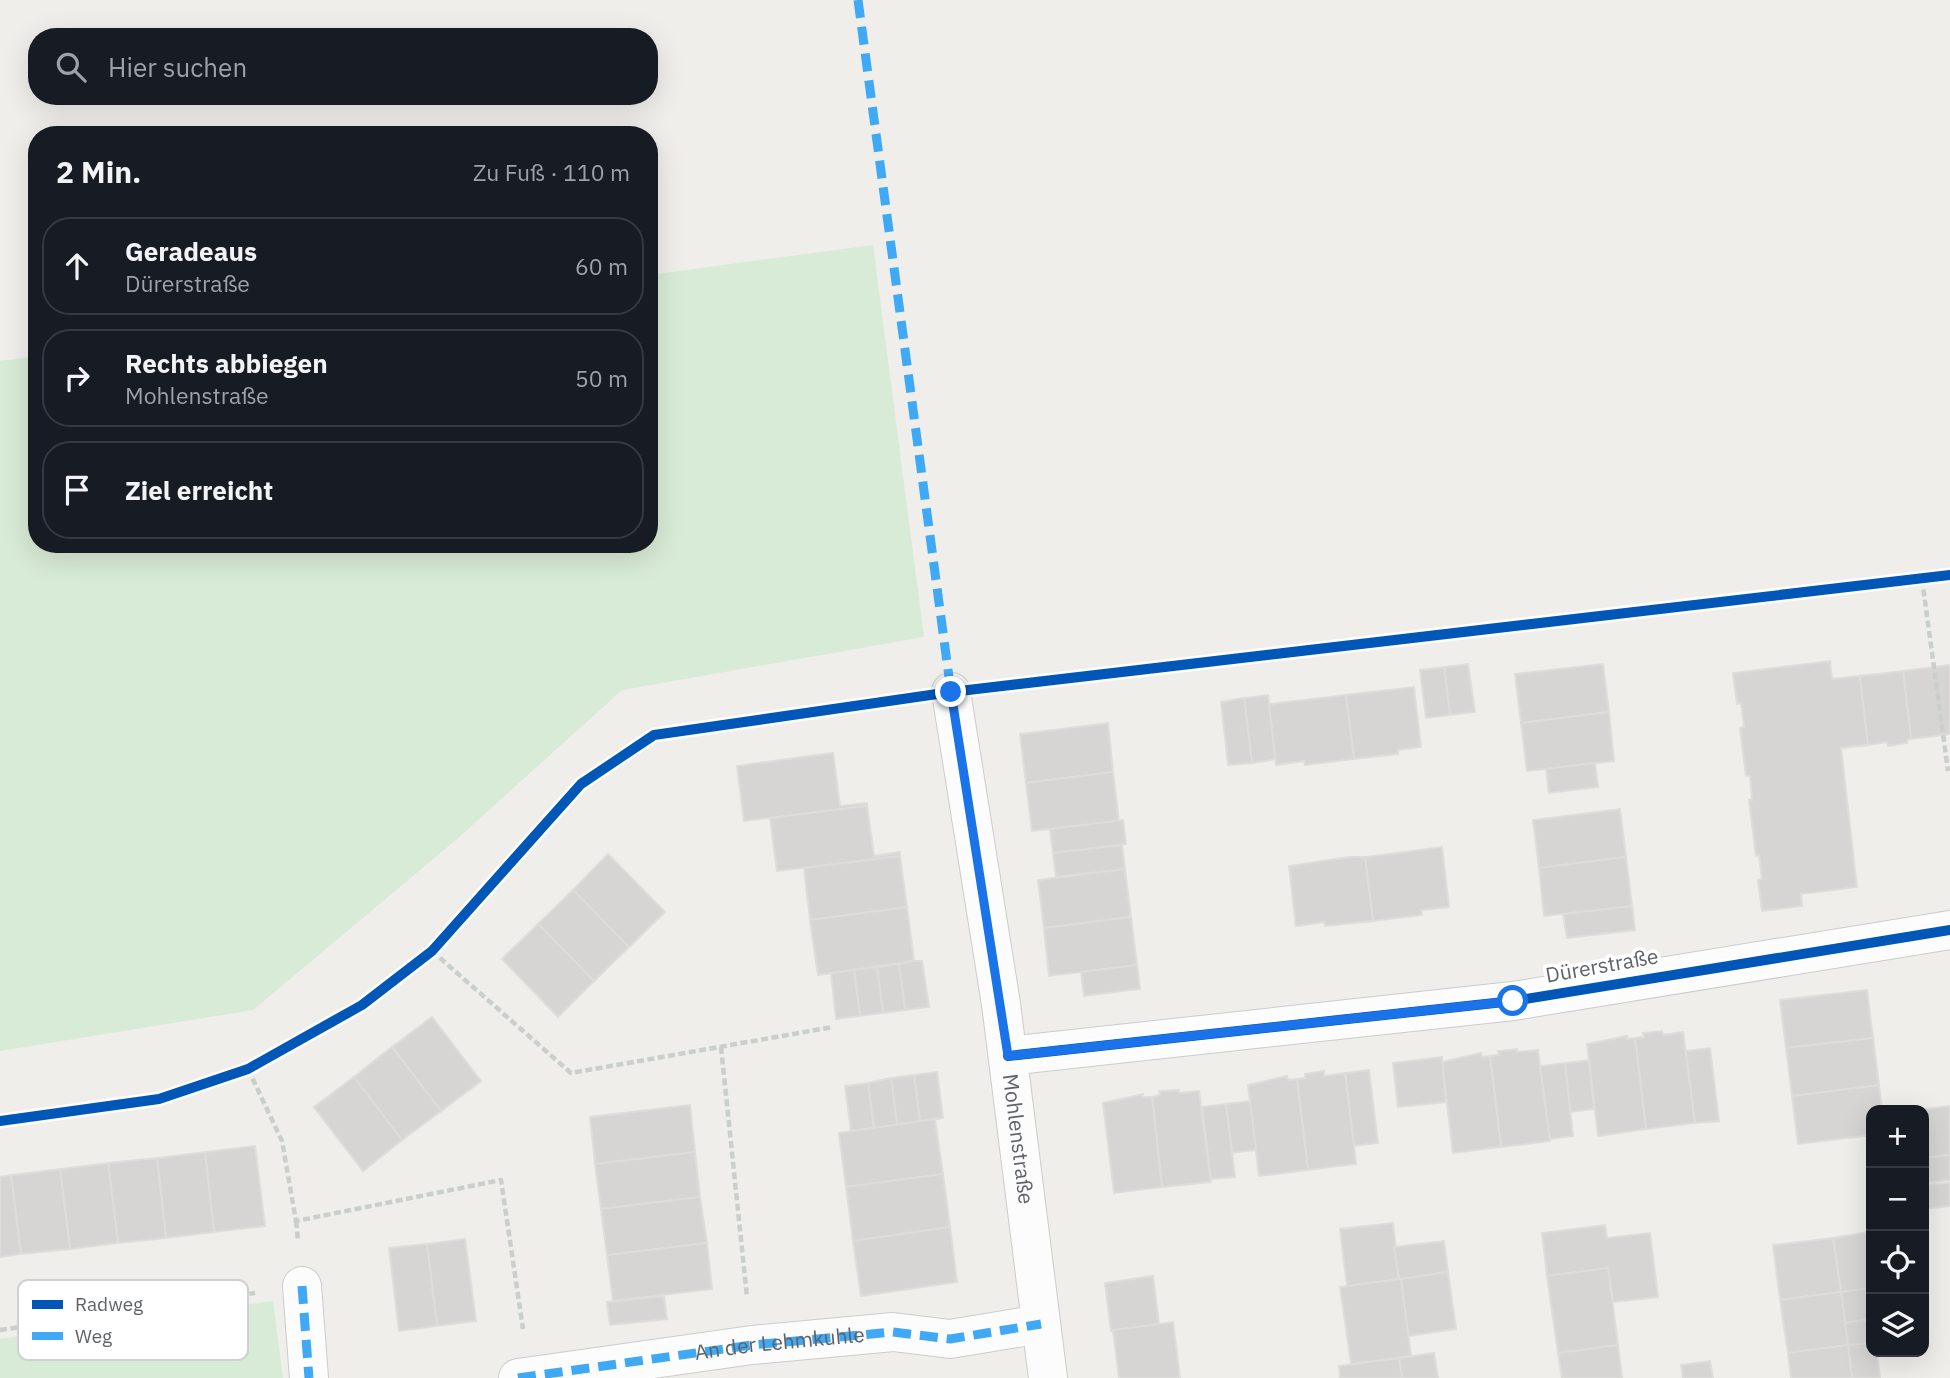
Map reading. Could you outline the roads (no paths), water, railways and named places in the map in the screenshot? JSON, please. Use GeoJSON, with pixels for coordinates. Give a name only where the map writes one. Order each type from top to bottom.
{"type":"FeatureCollection","features":[{"type":"Feature","properties":{"kind":"street","name":"Mohlenstraße"},"geometry":{"type":"LineString","coordinates":[[951,692],[1008,1056],[1048,1378]]}},
{"type":"Feature","properties":{"kind":"street","name":"Dürerstraße"},"geometry":{"type":"LineString","coordinates":[[1008,1056],[1513,1001],[1889,937],[1950,930]]}},
{"type":"Feature","properties":{"kind":"street"},"geometry":{"type":"LineString","coordinates":[[302,1286],[309,1378]]}},
{"type":"Feature","properties":{"kind":"street","name":"An der Lehmkuhle"},"geometry":{"type":"LineString","coordinates":[[524,1377],[752,1345],[893,1332],[950,1339],[1041,1325]]}}]}
